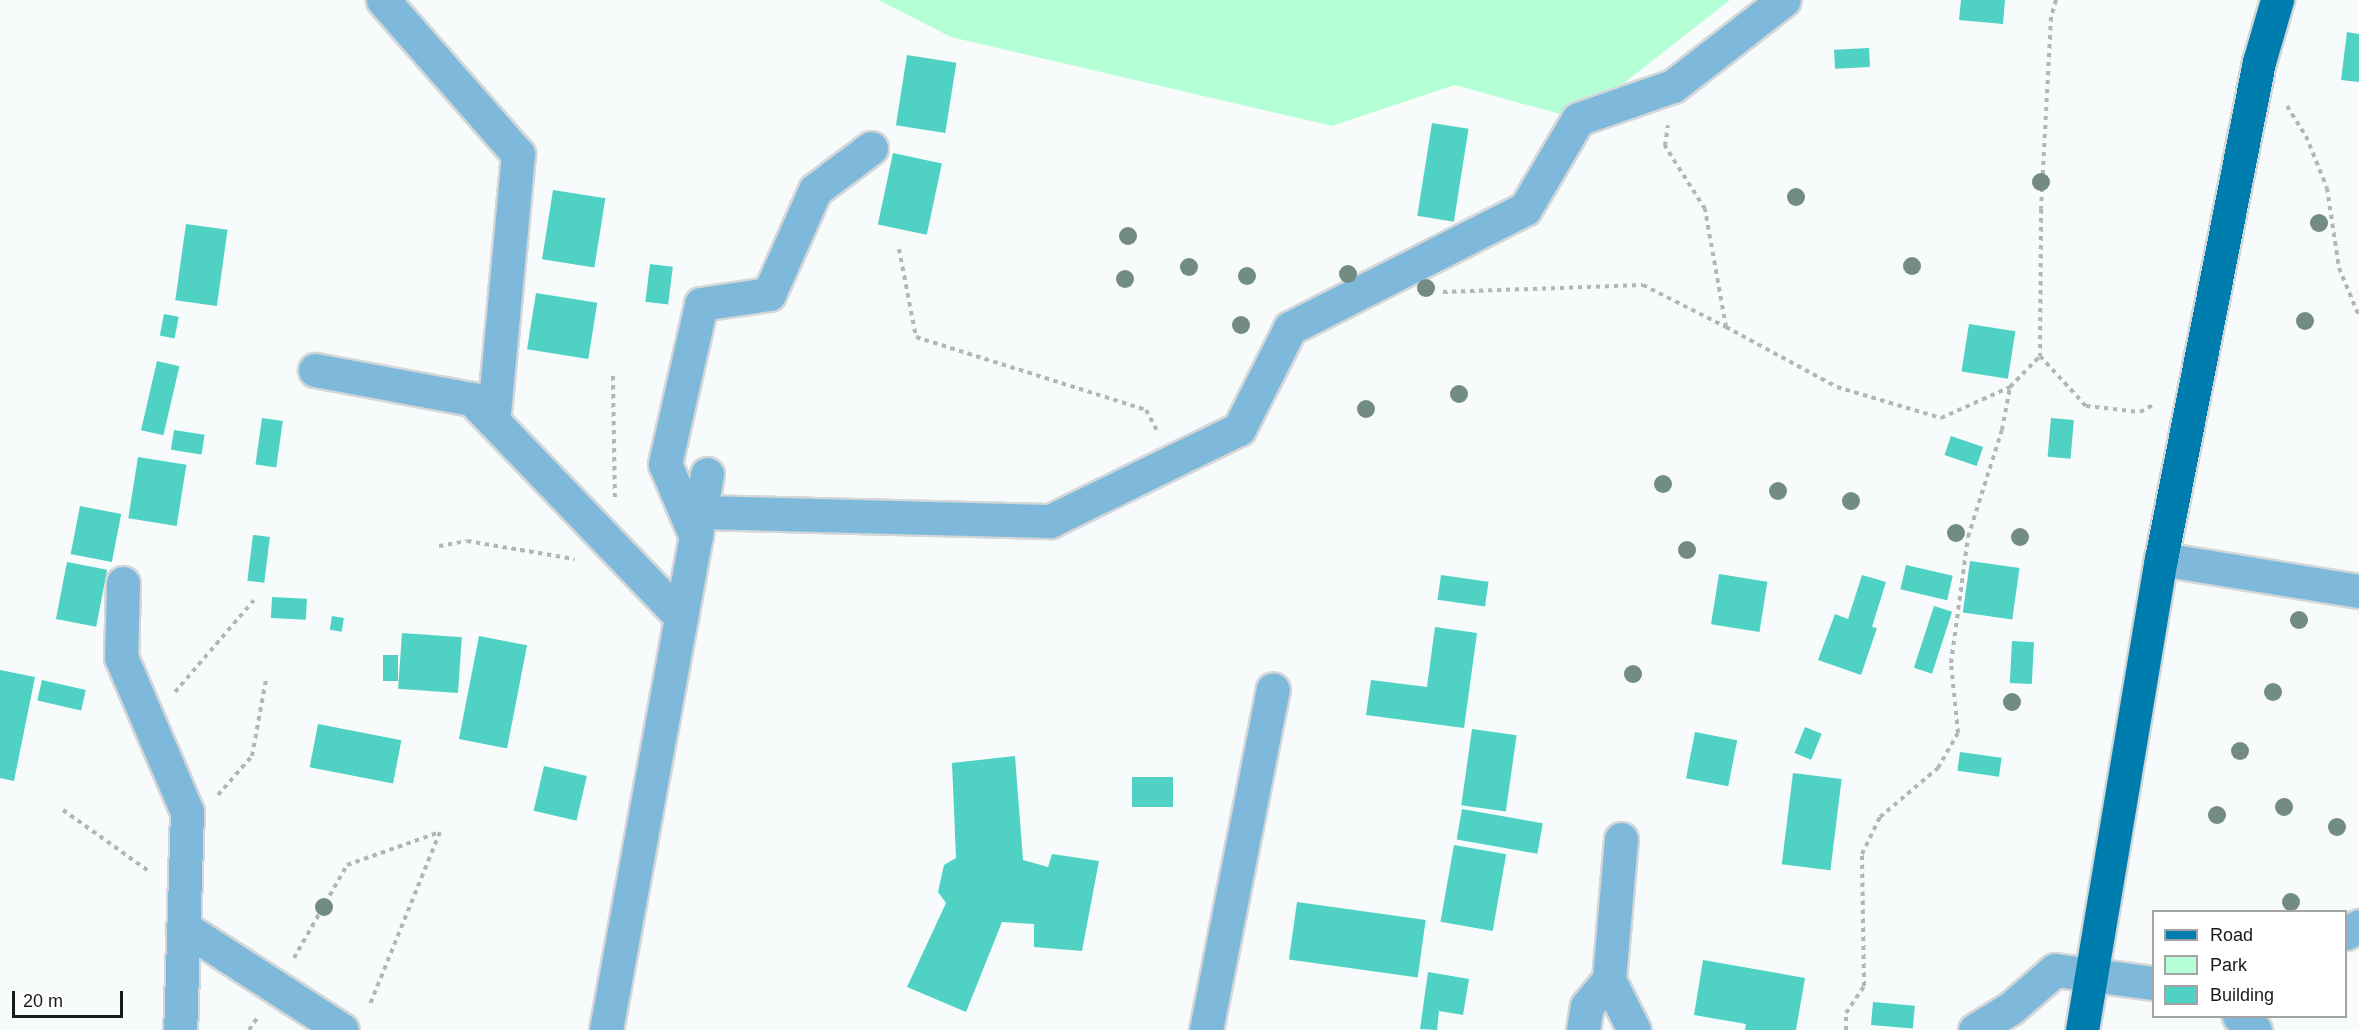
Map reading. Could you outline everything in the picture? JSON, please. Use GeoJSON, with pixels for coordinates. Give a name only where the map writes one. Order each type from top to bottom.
{"type":"FeatureCollection","features":[{"type":"Feature","properties":{"kind":"main road"},"geometry":{"type":"LineString","coordinates":[[2082,1030],[2161,559],[2259,62],[2277,0]]}},
{"type":"Feature","properties":{"kind":"street"},"geometry":{"type":"LineString","coordinates":[[383,0],[518,154],[493,421]]}},
{"type":"Feature","properties":{"kind":"street"},"geometry":{"type":"LineString","coordinates":[[698,524],[1050,521],[1239,429],[1290,328],[1526,209],[1578,119],[1673,86],[1784,0]]}},
{"type":"Feature","properties":{"kind":"street"},"geometry":{"type":"LineString","coordinates":[[698,524],[665,464],[701,304],[769,294],[815,190],[871,148]]}},
{"type":"Feature","properties":{"kind":"street"},"geometry":{"type":"LineString","coordinates":[[315,370],[472,399],[681,617]]}},
{"type":"Feature","properties":{"kind":"street"},"geometry":{"type":"LineString","coordinates":[[606,1030],[707,474]]}},
{"type":"Feature","properties":{"kind":"street"},"geometry":{"type":"LineString","coordinates":[[2161,559],[2359,591]]}},
{"type":"Feature","properties":{"kind":"street"},"geometry":{"type":"LineString","coordinates":[[123,583],[121,657],[187,812],[180,1030]]}},
{"type":"Feature","properties":{"kind":"street"},"geometry":{"type":"LineString","coordinates":[[1206,1030],[1273,690]]}},
{"type":"Feature","properties":{"kind":"street"},"geometry":{"type":"LineString","coordinates":[[1621,839],[1609,980],[1634,1030]]}},
{"type":"Feature","properties":{"kind":"street"},"geometry":{"type":"LineString","coordinates":[[184,912],[277,988],[353,1024]]}},
{"type":"Feature","properties":{"kind":"street"},"geometry":{"type":"LineString","coordinates":[[1975,1030],[2011,1008],[2055,970],[2092,973],[2152,983]]}},
{"type":"Feature","properties":{"kind":"street"},"geometry":{"type":"LineString","coordinates":[[1583,1030],[1587,1006],[1609,980]]}},
{"type":"Feature","properties":{"kind":"street"},"geometry":{"type":"LineString","coordinates":[[2240,1018],[2255,1030]]}},
{"type":"Feature","properties":{"kind":"path"},"geometry":{"type":"LineString","coordinates":[[2056,0],[2051,17],[2041,209],[2040,356],[2086,406],[2140,412],[2196,384]]}},
{"type":"Feature","properties":{"kind":"path"},"geometry":{"type":"LineString","coordinates":[[2259,62],[2306,136],[2327,188],[2339,268],[2359,316]]}},
{"type":"Feature","properties":{"kind":"path"},"geometry":{"type":"LineString","coordinates":[[1673,86],[1665,146],[1705,209],[1726,327]]}},
{"type":"Feature","properties":{"kind":"path"},"geometry":{"type":"LineString","coordinates":[[899,249],[916,337],[1146,410],[1174,461]]}},
{"type":"Feature","properties":{"kind":"path"},"geometry":{"type":"LineString","coordinates":[[1431,292],[1643,285],[1836,387],[1941,418],[2010,387],[2040,356]]}},
{"type":"Feature","properties":{"kind":"path"},"geometry":{"type":"LineString","coordinates":[[439,546],[467,541],[584,560],[616,548],[613,376]]}},
{"type":"Feature","properties":{"kind":"path"},"geometry":{"type":"LineString","coordinates":[[1846,1030],[1846,1013],[1864,986],[1863,854],[1880,817],[1938,768],[1958,733],[1951,663],[1968,537],[2002,430],[2010,387]]}},
{"type":"Feature","properties":{"kind":"path"},"geometry":{"type":"LineString","coordinates":[[149,723],[254,600]]}},
{"type":"Feature","properties":{"kind":"path"},"geometry":{"type":"LineString","coordinates":[[186,832],[252,756],[266,680]]}},
{"type":"Feature","properties":{"kind":"path"},"geometry":{"type":"LineString","coordinates":[[63,810],[184,912]]}},
{"type":"Feature","properties":{"kind":"path"},"geometry":{"type":"LineString","coordinates":[[249,1030],[277,988],[347,865],[440,832],[353,1024]]}},
{"type":"Feature","properties":{"kind":"green space"},"geometry":{"type":"Polygon","coordinates":[[[878,0],[1730,0],[1578,119],[1455,85],[1332,126],[951,37],[878,0]]]}},
{"type":"Feature","properties":{"kind":"building"},"geometry":{"type":"Polygon","coordinates":[[[1961,0],[2005,0],[2003,24],[1959,20],[1961,0]]]}},
{"type":"Feature","properties":{"kind":"building"},"geometry":{"type":"Polygon","coordinates":[[[2347,32],[2359,34],[2359,82],[2341,80],[2347,32]]]}},
{"type":"Feature","properties":{"kind":"building"},"geometry":{"type":"Polygon","coordinates":[[[1869,48],[1870,67],[1835,69],[1834,50],[1869,48]]]}},
{"type":"Feature","properties":{"kind":"building"},"geometry":{"type":"Polygon","coordinates":[[[907,55],[956,63],[945,133],[896,125],[907,55]]]}},
{"type":"Feature","properties":{"kind":"building"},"geometry":{"type":"Polygon","coordinates":[[[1432,123],[1469,129],[1454,222],[1417,216],[1432,123]]]}},
{"type":"Feature","properties":{"kind":"building"},"geometry":{"type":"Polygon","coordinates":[[[893,153],[942,163],[927,235],[878,224],[893,153]]]}},
{"type":"Feature","properties":{"kind":"building"},"geometry":{"type":"Polygon","coordinates":[[[553,190],[605,198],[594,267],[542,259],[553,190]]]}},
{"type":"Feature","properties":{"kind":"building"},"geometry":{"type":"Polygon","coordinates":[[[186,224],[228,230],[217,306],[175,300],[186,224]]]}},
{"type":"Feature","properties":{"kind":"building"},"geometry":{"type":"Polygon","coordinates":[[[650,264],[673,267],[668,305],[645,302],[650,264]]]}},
{"type":"Feature","properties":{"kind":"building"},"geometry":{"type":"Polygon","coordinates":[[[536,293],[597,303],[588,359],[527,349],[536,293]]]}},
{"type":"Feature","properties":{"kind":"building"},"geometry":{"type":"Polygon","coordinates":[[[164,314],[179,317],[175,338],[160,336],[164,314]]]}},
{"type":"Feature","properties":{"kind":"building"},"geometry":{"type":"Polygon","coordinates":[[[1969,324],[2015,331],[2008,379],[1961,371],[1969,324]]]}},
{"type":"Feature","properties":{"kind":"building"},"geometry":{"type":"Polygon","coordinates":[[[157,361],[179,366],[163,435],[141,430],[157,361]]]}},
{"type":"Feature","properties":{"kind":"building"},"geometry":{"type":"Polygon","coordinates":[[[262,418],[283,421],[276,467],[255,465],[262,418]]]}},
{"type":"Feature","properties":{"kind":"building"},"geometry":{"type":"Polygon","coordinates":[[[2051,418],[2074,420],[2071,459],[2048,457],[2051,418]]]}},
{"type":"Feature","properties":{"kind":"building"},"geometry":{"type":"Polygon","coordinates":[[[174,430],[205,435],[201,455],[171,450],[174,430]]]}},
{"type":"Feature","properties":{"kind":"building"},"geometry":{"type":"Polygon","coordinates":[[[1951,436],[1983,447],[1977,466],[1944,455],[1951,436]]]}},
{"type":"Feature","properties":{"kind":"building"},"geometry":{"type":"Polygon","coordinates":[[[138,457],[186,465],[177,526],[128,518],[138,457]]]}},
{"type":"Feature","properties":{"kind":"building"},"geometry":{"type":"Polygon","coordinates":[[[80,506],[121,514],[112,562],[71,554],[80,506]]]}},
{"type":"Feature","properties":{"kind":"building"},"geometry":{"type":"Polygon","coordinates":[[[253,535],[270,537],[264,583],[247,581],[253,535]]]}},
{"type":"Feature","properties":{"kind":"building"},"geometry":{"type":"Polygon","coordinates":[[[1970,561],[2020,568],[2012,619],[1963,612],[1970,561]]]}},
{"type":"Feature","properties":{"kind":"building"},"geometry":{"type":"Polygon","coordinates":[[[67,562],[107,570],[96,627],[56,619],[67,562]]]}},
{"type":"Feature","properties":{"kind":"building"},"geometry":{"type":"Polygon","coordinates":[[[1906,565],[1953,576],[1947,600],[1900,589],[1906,565]]]}},
{"type":"Feature","properties":{"kind":"building"},"geometry":{"type":"Polygon","coordinates":[[[1719,574],[1767,582],[1759,632],[1711,624],[1719,574]]]}},
{"type":"Feature","properties":{"kind":"building"},"geometry":{"type":"Polygon","coordinates":[[[1441,575],[1489,582],[1485,606],[1438,600],[1441,575]]]}},
{"type":"Feature","properties":{"kind":"building"},"geometry":{"type":"Polygon","coordinates":[[[1862,575],[1886,582],[1872,627],[1877,628],[1861,675],[1818,660],[1835,614],[1848,619],[1862,575]]]}},
{"type":"Feature","properties":{"kind":"building"},"geometry":{"type":"Polygon","coordinates":[[[272,597],[307,599],[306,620],[271,618],[272,597]]]}},
{"type":"Feature","properties":{"kind":"building"},"geometry":{"type":"Polygon","coordinates":[[[1934,606],[1952,612],[1932,674],[1914,668],[1934,606]]]}},
{"type":"Feature","properties":{"kind":"building"},"geometry":{"type":"Polygon","coordinates":[[[332,616],[344,618],[342,632],[330,630],[332,616]]]}},
{"type":"Feature","properties":{"kind":"building"},"geometry":{"type":"Polygon","coordinates":[[[1435,627],[1477,633],[1464,728],[1366,715],[1371,680],[1427,687],[1435,627]]]}},
{"type":"Feature","properties":{"kind":"building"},"geometry":{"type":"Polygon","coordinates":[[[402,633],[462,637],[458,693],[398,689],[402,633]]]}},
{"type":"Feature","properties":{"kind":"building"},"geometry":{"type":"Polygon","coordinates":[[[479,636],[527,645],[507,748],[459,739],[479,636]]]}},
{"type":"Feature","properties":{"kind":"building"},"geometry":{"type":"Polygon","coordinates":[[[2012,641],[2034,642],[2032,684],[2010,683],[2012,641]]]}},
{"type":"Feature","properties":{"kind":"building"},"geometry":{"type":"Polygon","coordinates":[[[383,655],[398,655],[398,681],[383,681],[383,655]]]}},
{"type":"Feature","properties":{"kind":"building"},"geometry":{"type":"Polygon","coordinates":[[[0,670],[35,677],[14,781],[0,778],[0,670]]]}},
{"type":"Feature","properties":{"kind":"building"},"geometry":{"type":"Polygon","coordinates":[[[42,680],[86,690],[81,711],[37,700],[42,680]]]}},
{"type":"Feature","properties":{"kind":"building"},"geometry":{"type":"Polygon","coordinates":[[[318,724],[401,740],[393,783],[310,767],[318,724]]]}},
{"type":"Feature","properties":{"kind":"building"},"geometry":{"type":"Polygon","coordinates":[[[1805,727],[1822,734],[1811,760],[1795,753],[1805,727]]]}},
{"type":"Feature","properties":{"kind":"building"},"geometry":{"type":"Polygon","coordinates":[[[1472,729],[1517,735],[1506,812],[1461,805],[1472,729]]]}},
{"type":"Feature","properties":{"kind":"building"},"geometry":{"type":"Polygon","coordinates":[[[1695,732],[1737,740],[1728,786],[1686,778],[1695,732]]]}},
{"type":"Feature","properties":{"kind":"building"},"geometry":{"type":"Polygon","coordinates":[[[1960,752],[2002,758],[1999,777],[1957,771],[1960,752]]]}},
{"type":"Feature","properties":{"kind":"building"},"geometry":{"type":"Polygon","coordinates":[[[1015,756],[1023,860],[1048,867],[1052,854],[1099,861],[1082,951],[1034,947],[1034,924],[1002,922],[966,1012],[907,987],[946,903],[938,892],[944,865],[956,858],[952,763],[1015,756]]]}},
{"type":"Feature","properties":{"kind":"building"},"geometry":{"type":"Polygon","coordinates":[[[544,766],[587,776],[577,821],[534,811],[544,766]]]}},
{"type":"Feature","properties":{"kind":"building"},"geometry":{"type":"Polygon","coordinates":[[[1793,773],[1842,779],[1830,870],[1782,864],[1793,773]]]}},
{"type":"Feature","properties":{"kind":"building"},"geometry":{"type":"Polygon","coordinates":[[[1132,777],[1173,777],[1173,807],[1132,807],[1132,777]]]}},
{"type":"Feature","properties":{"kind":"building"},"geometry":{"type":"Polygon","coordinates":[[[1462,809],[1543,823],[1537,854],[1457,840],[1462,809]]]}},
{"type":"Feature","properties":{"kind":"building"},"geometry":{"type":"Polygon","coordinates":[[[1454,845],[1506,854],[1493,931],[1440,922],[1454,845]]]}},
{"type":"Feature","properties":{"kind":"building"},"geometry":{"type":"Polygon","coordinates":[[[1297,902],[1426,920],[1418,978],[1289,959],[1297,902]]]}},
{"type":"Feature","properties":{"kind":"building"},"geometry":{"type":"Polygon","coordinates":[[[1703,960],[1805,978],[1796,1030],[1745,1030],[1746,1024],[1694,1015],[1703,960]]]}},
{"type":"Feature","properties":{"kind":"building"},"geometry":{"type":"Polygon","coordinates":[[[1428,972],[1469,979],[1463,1015],[1439,1011],[1437,1030],[1420,1029],[1428,972]]]}},
{"type":"Feature","properties":{"kind":"building"},"geometry":{"type":"Polygon","coordinates":[[[1873,1002],[1915,1006],[1913,1029],[1871,1025],[1873,1002]]]}}]}
